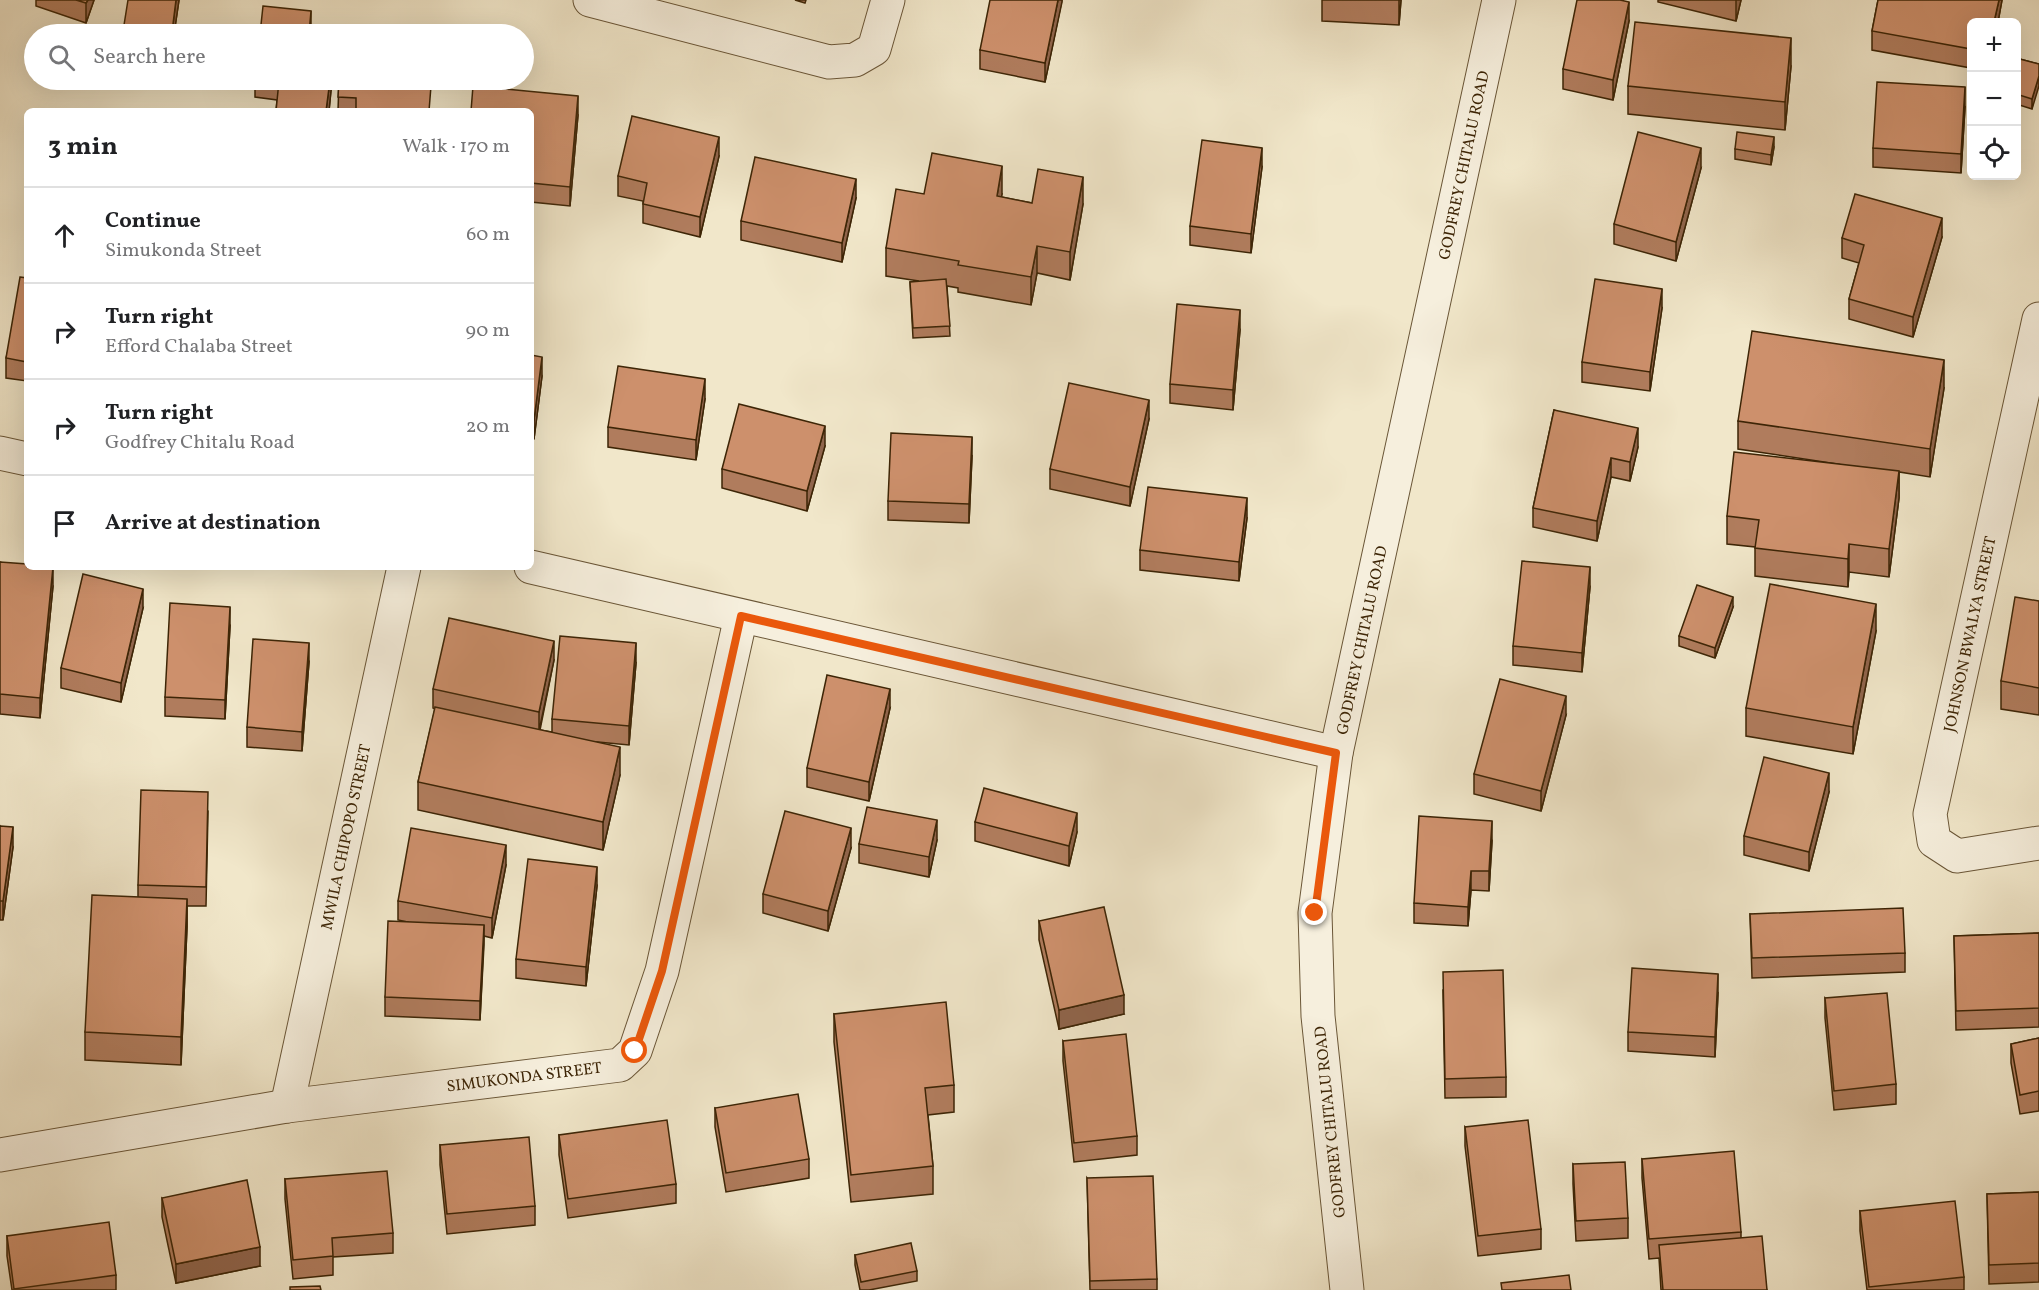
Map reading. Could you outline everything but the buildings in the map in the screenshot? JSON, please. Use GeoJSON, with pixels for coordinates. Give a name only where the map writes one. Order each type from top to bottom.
{"type":"FeatureCollection","features":[{"type":"Feature","properties":{"kind":"street"},"geometry":{"type":"LineString","coordinates":[[590,0],[829,62],[855,60],[874,49],[888,0]]}},
{"type":"Feature","properties":{"kind":"street","name":"GODFREY CHITALU ROAD"},"geometry":{"type":"LineString","coordinates":[[1347,1290],[1318,1016],[1315,913],[1336,753],[1499,0]]}},
{"type":"Feature","properties":{"kind":"street","name":"JOHNSON BWALYA STREET"},"geometry":{"type":"LineString","coordinates":[[2039,320],[1930,814],[1934,841],[1957,856],[2039,843]]}},
{"type":"Feature","properties":{"kind":"street"},"geometry":{"type":"LineString","coordinates":[[0,453],[24,458]]}},
{"type":"Feature","properties":{"kind":"street"},"geometry":{"type":"LineString","coordinates":[[534,568],[1336,753]]}},
{"type":"Feature","properties":{"kind":"street","name":"MWILA CHIPOPO STREET"},"geometry":{"type":"LineString","coordinates":[[287,1106],[403,570]]}},
{"type":"Feature","properties":{"kind":"street","name":"SIMUKONDA STREET"},"geometry":{"type":"LineString","coordinates":[[0,1155],[287,1106],[620,1065],[635,1051],[662,971],[741,616]]}},
{"type":"Feature","properties":{"kind":"route"},"geometry":{"type":"LineString","coordinates":[[635,1051],[662,971],[741,616],[1336,753],[1315,913]]}}]}
